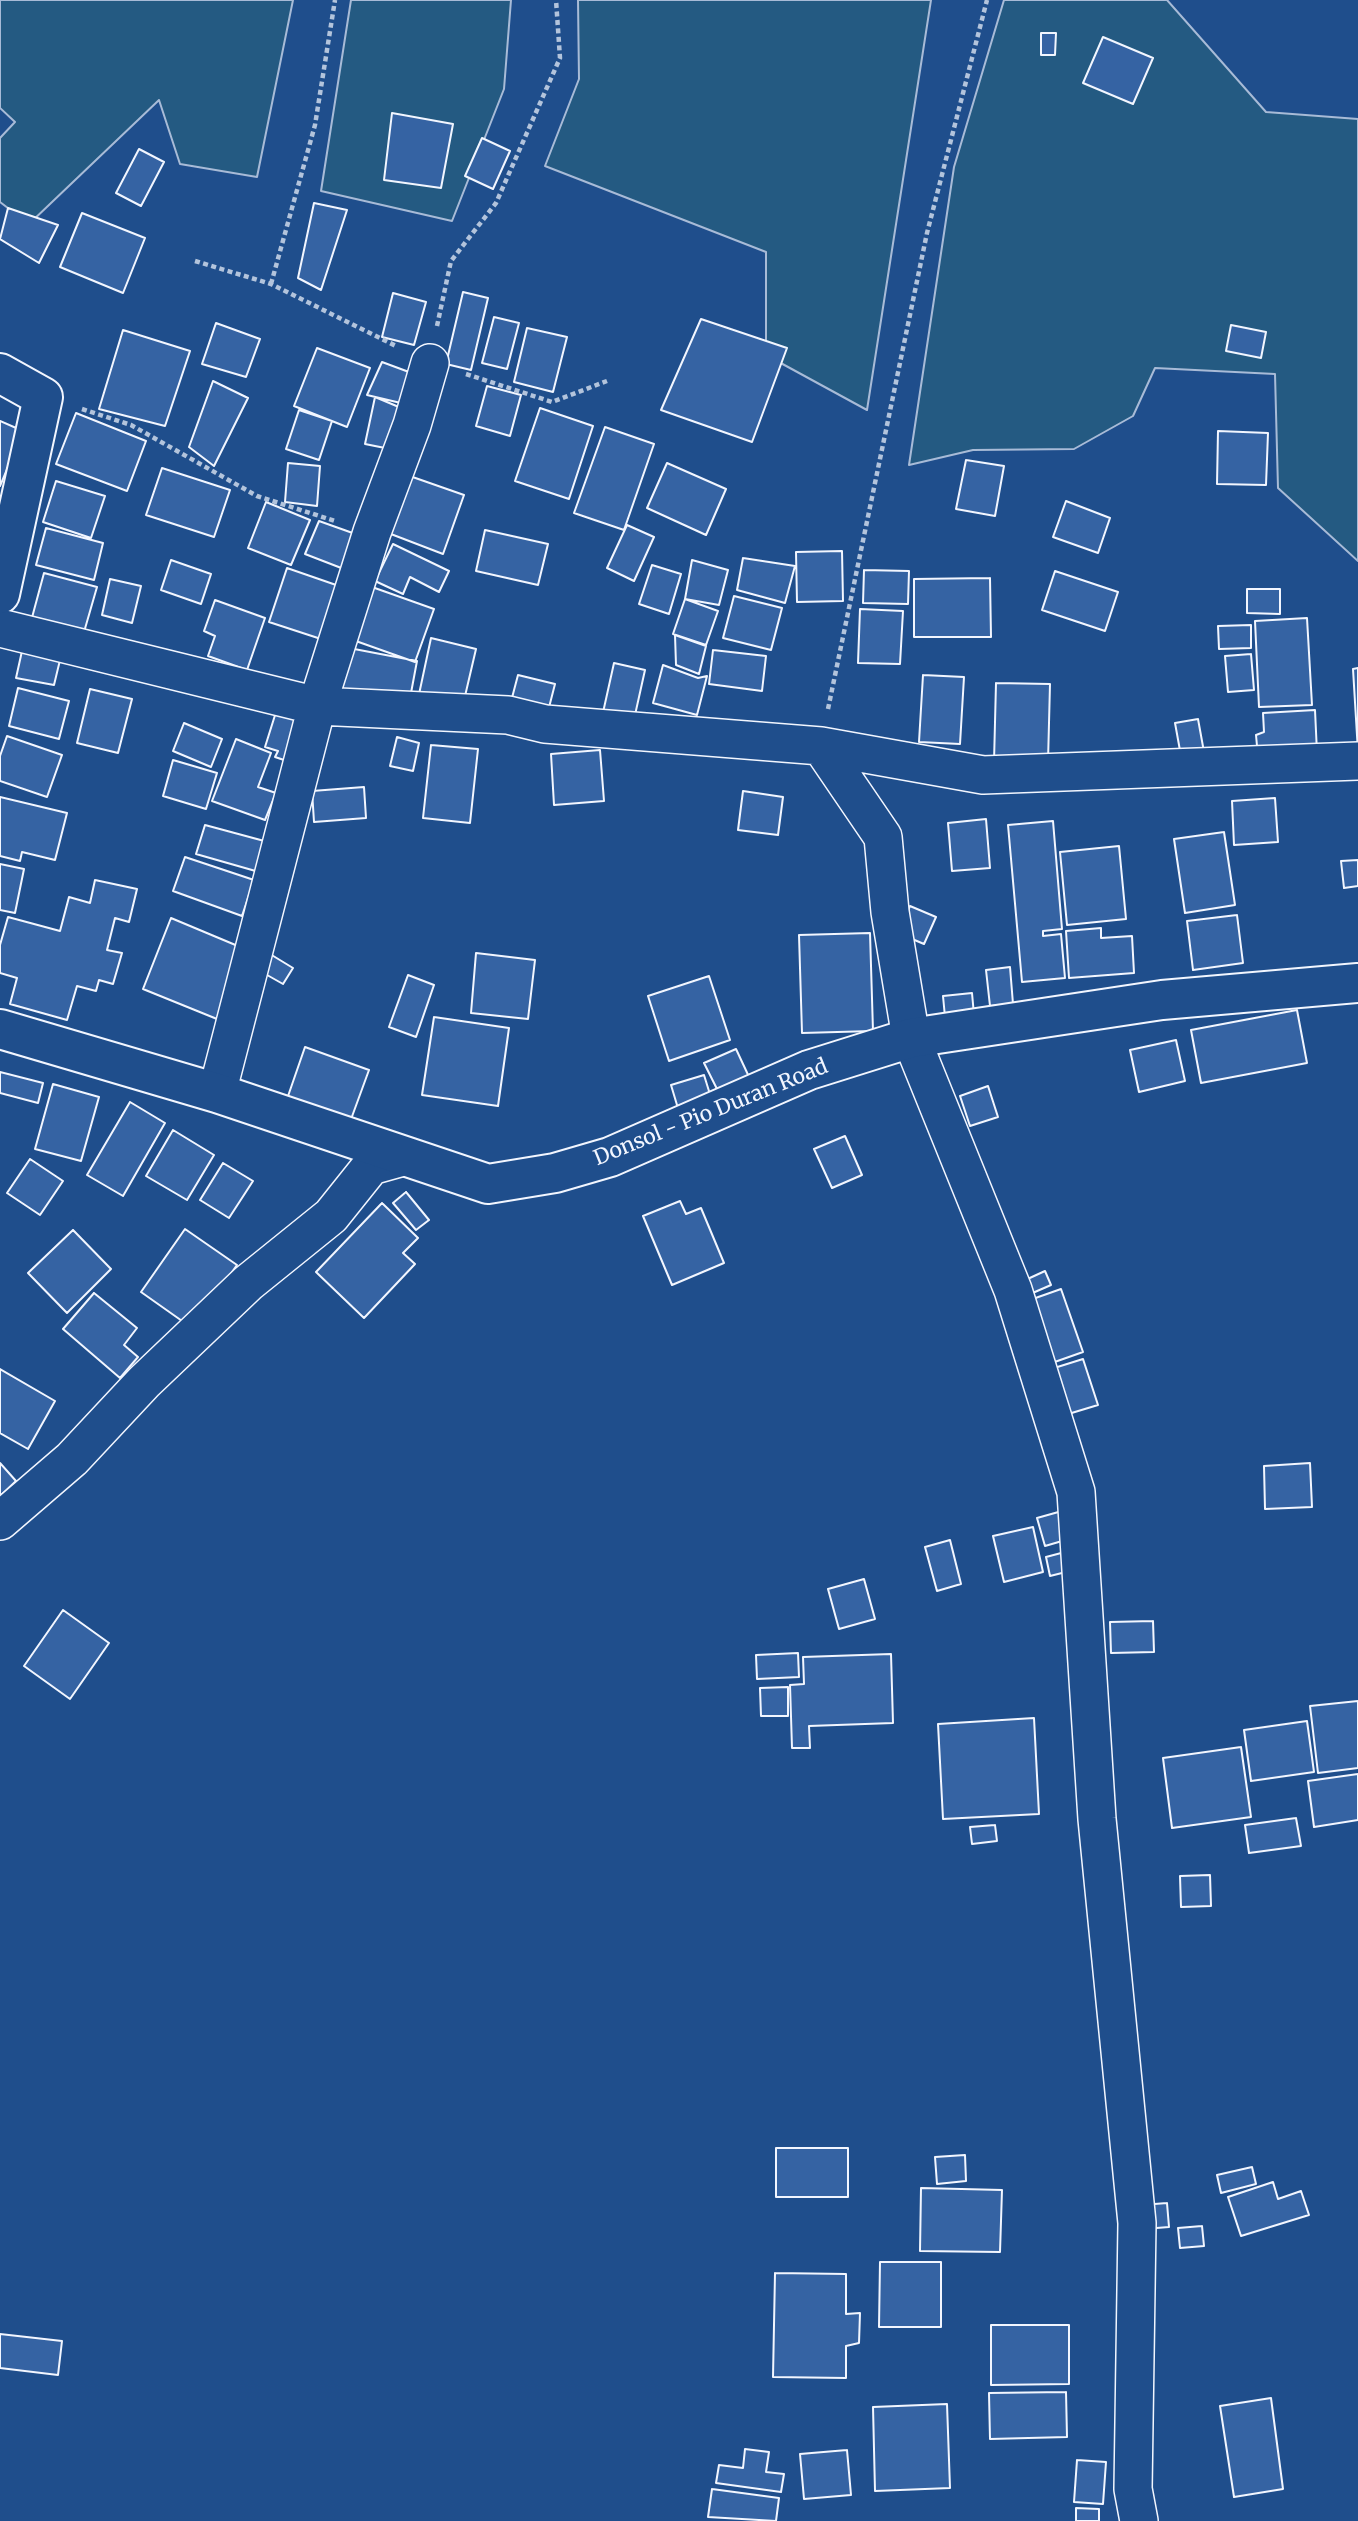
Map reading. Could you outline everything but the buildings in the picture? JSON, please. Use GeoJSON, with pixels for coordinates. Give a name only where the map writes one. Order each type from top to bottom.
{"type":"FeatureCollection","features":[{"type":"Feature","properties":{"kind":"main road"},"geometry":{"type":"LineString","coordinates":[[0,373],[43,397],[0,594]]}},
{"type":"Feature","properties":{"kind":"main road","name":"Donsol - Pio Duran Road"},"geometry":{"type":"LineString","coordinates":[[0,1029],[217,1093],[488,1184],[555,1172],[610,1157],[809,1070],[911,1038],[1162,1000],[1358,983]]}},
{"type":"Feature","properties":{"kind":"street"},"geometry":{"type":"LineString","coordinates":[[217,1093],[317,706],[372,533],[412,425],[429,363]]}},
{"type":"Feature","properties":{"kind":"street"},"geometry":{"type":"LineString","coordinates":[[0,628],[317,706],[508,715],[545,724],[821,746],[983,775],[1358,761]]}},
{"type":"Feature","properties":{"kind":"street"},"geometry":{"type":"LineString","coordinates":[[821,746],[883,837],[890,912],[911,1038],[1013,1290],[1076,1492],[1097,1819],[1137,2222],[1133,2510]]}},
{"type":"Feature","properties":{"kind":"street"},"geometry":{"type":"LineString","coordinates":[[0,1521],[72,1460],[144,1382],[248,1283],[331,1216],[371,1166],[403,1157]]}},
{"type":"Feature","properties":{"kind":"path"},"geometry":{"type":"LineString","coordinates":[[271,285],[315,125],[335,0]]}},
{"type":"Feature","properties":{"kind":"path"},"geometry":{"type":"LineString","coordinates":[[429,363],[451,261],[496,203],[560,58],[556,0]]}},
{"type":"Feature","properties":{"kind":"path"},"geometry":{"type":"LineString","coordinates":[[821,746],[927,233],[986,0]]}},
{"type":"Feature","properties":{"kind":"path"},"geometry":{"type":"LineString","coordinates":[[43,397],[131,425],[257,496],[372,533]]}},
{"type":"Feature","properties":{"kind":"shaded area"},"geometry":{"type":"Polygon","coordinates":[[[0,0],[293,0],[257,177],[180,164],[159,100],[29,224],[0,202],[0,138],[15,122],[0,108],[0,0]]]}},
{"type":"Feature","properties":{"kind":"shaded area"},"geometry":{"type":"Polygon","coordinates":[[[351,0],[511,0],[504,89],[452,221],[321,191],[351,0]]]}},
{"type":"Feature","properties":{"kind":"shaded area"},"geometry":{"type":"Polygon","coordinates":[[[578,0],[931,0],[867,410],[766,355],[766,252],[545,166],[579,79],[578,0]]]}},
{"type":"Feature","properties":{"kind":"shaded area"},"geometry":{"type":"Polygon","coordinates":[[[1004,0],[1167,0],[1266,112],[1358,119],[1358,561],[1278,488],[1275,374],[1155,368],[1133,416],[1074,449],[973,450],[909,465],[954,167],[1004,0]]]}}]}
